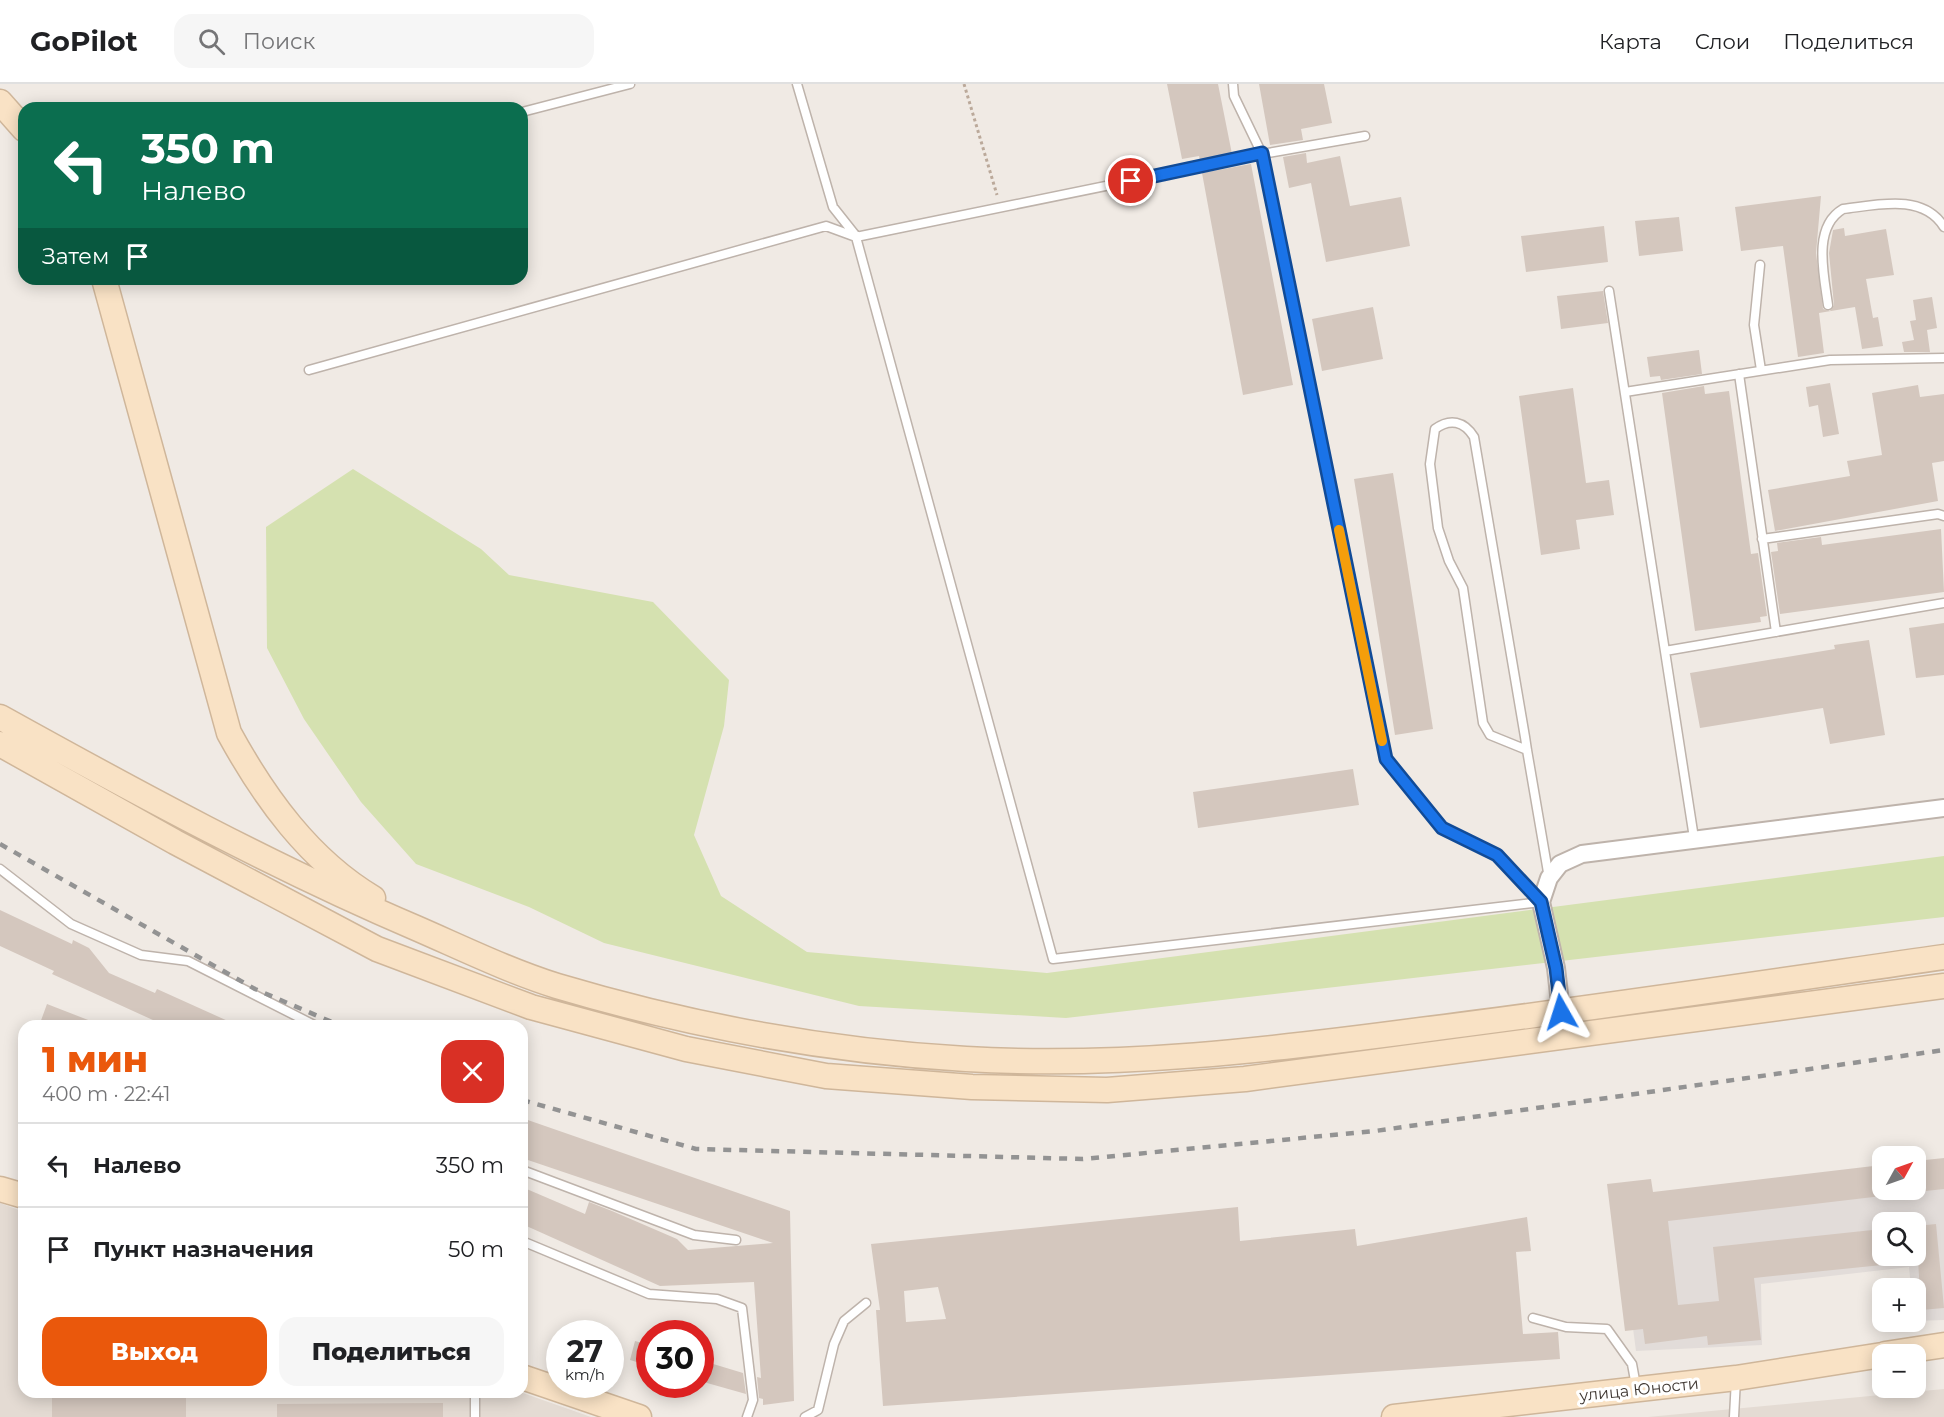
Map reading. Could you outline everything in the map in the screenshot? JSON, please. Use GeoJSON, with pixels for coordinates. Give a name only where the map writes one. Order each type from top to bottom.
{"type":"FeatureCollection","features":[{"type":"Feature","properties":{"kind":"main road"},"geometry":{"type":"LineString","coordinates":[[0,102],[18,122]]}},
{"type":"Feature","properties":{"kind":"main road"},"geometry":{"type":"LineString","coordinates":[[106,285],[230,733],[253,778],[291,827],[350,885],[439,938]]}},
{"type":"Feature","properties":{"kind":"main road"},"geometry":{"type":"LineString","coordinates":[[0,717],[180,817],[333,893],[551,984],[692,1023],[833,1048],[969,1059],[1102,1061],[1251,1052],[1561,1012],[1944,957]]}},
{"type":"Feature","properties":{"kind":"main road"},"geometry":{"type":"LineString","coordinates":[[0,744],[175,842],[376,949],[531,1007],[686,1049],[826,1076],[972,1087],[1107,1090],[1245,1079],[1944,986]]}},
{"type":"Feature","properties":{"kind":"main road"},"geometry":{"type":"LineString","coordinates":[[0,1189],[18,1194]]}},
{"type":"Feature","properties":{"kind":"main road","name":"улица Юности"},"geometry":{"type":"LineString","coordinates":[[1926,1348],[1944,1345]]}},
{"type":"Feature","properties":{"kind":"main road","name":"улица Юности"},"geometry":{"type":"LineString","coordinates":[[1394,1417],[1736,1378],[1872,1357]]}},
{"type":"Feature","properties":{"kind":"main road"},"geometry":{"type":"LineString","coordinates":[[528,1379],[639,1417]]}},
{"type":"Feature","properties":{"kind":"street"},"geometry":{"type":"LineString","coordinates":[[1561,1012],[1556,968],[1541,902],[1549,878],[1560,864],[1582,854],[1944,808]]}},
{"type":"Feature","properties":{"kind":"lane"},"geometry":{"type":"LineString","coordinates":[[528,110],[630,84]]}},
{"type":"Feature","properties":{"kind":"lane"},"geometry":{"type":"LineString","coordinates":[[797,84],[833,207],[856,237],[1053,959],[1541,902]]}},
{"type":"Feature","properties":{"kind":"lane"},"geometry":{"type":"LineString","coordinates":[[1233,84],[1234,96],[1262,153],[1386,759],[1442,828],[1497,855],[1541,902]]}},
{"type":"Feature","properties":{"kind":"lane"},"geometry":{"type":"LineString","coordinates":[[309,370],[826,226],[856,237],[1262,153],[1365,136]]}},
{"type":"Feature","properties":{"kind":"lane"},"geometry":{"type":"LineString","coordinates":[[1828,305],[1824,275],[1824,234],[1833,215],[1843,209],[1911,204],[1937,215],[1944,227]]}},
{"type":"Feature","properties":{"kind":"lane"},"geometry":{"type":"LineString","coordinates":[[1760,265],[1754,325],[1761,370]]}},
{"type":"Feature","properties":{"kind":"lane"},"geometry":{"type":"LineString","coordinates":[[1608,291],[1694,838]]}},
{"type":"Feature","properties":{"kind":"lane"},"geometry":{"type":"LineString","coordinates":[[1624,392],[1830,360],[1944,358]]}},
{"type":"Feature","properties":{"kind":"lane"},"geometry":{"type":"LineString","coordinates":[[1739,374],[1776,632]]}},
{"type":"Feature","properties":{"kind":"lane"},"geometry":{"type":"LineString","coordinates":[[1527,750],[1490,735],[1483,723],[1463,588],[1449,561],[1438,528],[1430,464],[1435,429],[1444,422],[1457,422],[1468,428],[1474,437],[1549,878]]}},
{"type":"Feature","properties":{"kind":"lane"},"geometry":{"type":"LineString","coordinates":[[1762,540],[1938,514],[1944,516]]}},
{"type":"Feature","properties":{"kind":"lane"},"geometry":{"type":"LineString","coordinates":[[1665,651],[1944,603]]}},
{"type":"Feature","properties":{"kind":"lane"},"geometry":{"type":"LineString","coordinates":[[0,869],[71,924],[141,955],[188,961],[304,1020]]}},
{"type":"Feature","properties":{"kind":"lane"},"geometry":{"type":"LineString","coordinates":[[528,1172],[694,1235],[736,1240]]}},
{"type":"Feature","properties":{"kind":"lane"},"geometry":{"type":"LineString","coordinates":[[528,1244],[649,1294],[717,1299],[742,1308],[753,1400],[747,1417]]}},
{"type":"Feature","properties":{"kind":"lane"},"geometry":{"type":"LineString","coordinates":[[806,1417],[818,1410],[834,1344],[844,1321],[866,1303]]}},
{"type":"Feature","properties":{"kind":"lane"},"geometry":{"type":"LineString","coordinates":[[1533,1318],[1566,1327],[1606,1329],[1632,1364],[1636,1390]]}},
{"type":"Feature","properties":{"kind":"lane"},"geometry":{"type":"LineString","coordinates":[[1734,1417],[1736,1378]]}},
{"type":"Feature","properties":{"kind":"lane"},"geometry":{"type":"LineString","coordinates":[[475,1398],[475,1417]]}},
{"type":"Feature","properties":{"kind":"path"},"geometry":{"type":"LineString","coordinates":[[964,84],[1000,208]]}},
{"type":"Feature","properties":{"kind":"shaded area"},"geometry":{"type":"Polygon","coordinates":[[[1944,1164],[1944,1320],[1926,1321],[1926,1278],[1910,1278],[1909,1267],[1761,1284],[1762,1345],[1636,1351],[1616,1199],[1651,1211],[1872,1175],[1872,1200],[1926,1200],[1926,1167],[1944,1164]]]}},
{"type":"Feature","properties":{"kind":"shaded area"},"geometry":{"type":"Polygon","coordinates":[[[0,1203],[18,1210],[18,1398],[528,1398],[528,1395],[591,1417],[0,1417],[0,1203]]]}},
{"type":"Feature","properties":{"kind":"shaded area"},"geometry":{"type":"Polygon","coordinates":[[[1944,1389],[1944,1417],[1648,1417],[1872,1396],[1872,1398],[1926,1398],[1926,1391],[1944,1389]]]}},
{"type":"Feature","properties":{"kind":"green space"},"geometry":{"type":"Polygon","coordinates":[[[353,469],[481,549],[509,575],[653,602],[729,680],[724,726],[694,835],[721,896],[807,952],[1047,973],[1944,856],[1944,917],[1066,1018],[859,1006],[604,943],[529,907],[416,864],[361,802],[304,719],[267,648],[266,527],[353,469]]]}},
{"type":"Feature","properties":{"kind":"building"},"geometry":{"type":"Polygon","coordinates":[[[1167,84],[1218,84],[1232,154],[1200,160],[1199,156],[1182,159],[1167,84]]]}},
{"type":"Feature","properties":{"kind":"building"},"geometry":{"type":"Polygon","coordinates":[[[1259,84],[1324,84],[1332,123],[1301,129],[1303,140],[1270,145],[1259,84]]]}},
{"type":"Feature","properties":{"kind":"building"},"geometry":{"type":"Polygon","coordinates":[[[1306,153],[1307,163],[1340,156],[1350,206],[1401,197],[1410,246],[1326,262],[1311,183],[1289,188],[1283,157],[1306,153]]]}},
{"type":"Feature","properties":{"kind":"building"},"geometry":{"type":"Polygon","coordinates":[[[1251,164],[1293,385],[1243,395],[1202,173],[1251,164]]]}},
{"type":"Feature","properties":{"kind":"building"},"geometry":{"type":"Polygon","coordinates":[[[1821,196],[1816,253],[1823,309],[1830,311],[1834,305],[1829,253],[1833,230],[1844,228],[1845,236],[1886,229],[1894,275],[1866,279],[1873,318],[1878,317],[1883,346],[1862,349],[1855,307],[1819,313],[1824,353],[1798,357],[1783,246],[1741,251],[1735,207],[1821,196]]]}},
{"type":"Feature","properties":{"kind":"building"},"geometry":{"type":"Polygon","coordinates":[[[1679,217],[1683,251],[1639,256],[1635,221],[1679,217]]]}},
{"type":"Feature","properties":{"kind":"building"},"geometry":{"type":"Polygon","coordinates":[[[1604,226],[1608,262],[1526,272],[1521,236],[1604,226]]]}},
{"type":"Feature","properties":{"kind":"building"},"geometry":{"type":"Polygon","coordinates":[[[1603,291],[1608,323],[1561,329],[1557,296],[1603,291]]]}},
{"type":"Feature","properties":{"kind":"building"},"geometry":{"type":"Polygon","coordinates":[[[1932,297],[1937,328],[1927,330],[1930,352],[1904,352],[1902,342],[1914,340],[1910,321],[1916,320],[1913,300],[1932,297]]]}},
{"type":"Feature","properties":{"kind":"building"},"geometry":{"type":"Polygon","coordinates":[[[1373,307],[1383,359],[1322,371],[1312,319],[1373,307]]]}},
{"type":"Feature","properties":{"kind":"building"},"geometry":{"type":"Polygon","coordinates":[[[1699,350],[1702,374],[1661,380],[1660,376],[1650,377],[1647,357],[1699,350]]]}},
{"type":"Feature","properties":{"kind":"building"},"geometry":{"type":"Polygon","coordinates":[[[1830,383],[1839,434],[1823,437],[1818,405],[1809,407],[1806,387],[1830,383]]]}},
{"type":"Feature","properties":{"kind":"building"},"geometry":{"type":"Polygon","coordinates":[[[1918,385],[1920,397],[1944,394],[1944,461],[1932,463],[1938,501],[1775,531],[1768,490],[1850,476],[1847,461],[1882,455],[1872,393],[1918,385]]]}},
{"type":"Feature","properties":{"kind":"building"},"geometry":{"type":"Polygon","coordinates":[[[1704,386],[1705,394],[1729,391],[1751,554],[1758,553],[1767,616],[1760,617],[1761,622],[1695,631],[1662,393],[1704,386]]]}},
{"type":"Feature","properties":{"kind":"building"},"geometry":{"type":"Polygon","coordinates":[[[1573,388],[1586,483],[1609,480],[1614,515],[1576,520],[1580,549],[1541,555],[1519,396],[1573,388]]]}},
{"type":"Feature","properties":{"kind":"building"},"geometry":{"type":"Polygon","coordinates":[[[1393,473],[1433,729],[1395,735],[1354,479],[1393,473]]]}},
{"type":"Feature","properties":{"kind":"building"},"geometry":{"type":"Polygon","coordinates":[[[1941,529],[1944,592],[1780,614],[1771,552],[1778,551],[1777,543],[1821,537],[1822,545],[1941,529]]]}},
{"type":"Feature","properties":{"kind":"building"},"geometry":{"type":"Polygon","coordinates":[[[1944,623],[1944,675],[1916,678],[1909,628],[1944,623]]]}},
{"type":"Feature","properties":{"kind":"building"},"geometry":{"type":"Polygon","coordinates":[[[1869,640],[1885,735],[1830,744],[1823,708],[1700,728],[1690,673],[1835,649],[1834,645],[1869,640]]]}},
{"type":"Feature","properties":{"kind":"building"},"geometry":{"type":"Polygon","coordinates":[[[1353,769],[1359,805],[1198,828],[1193,792],[1353,769]]]}},
{"type":"Feature","properties":{"kind":"building"},"geometry":{"type":"Polygon","coordinates":[[[0,910],[72,944],[73,940],[89,948],[109,973],[155,993],[157,989],[226,1020],[153,1020],[52,974],[54,971],[0,946],[0,910]]]}},
{"type":"Feature","properties":{"kind":"building"},"geometry":{"type":"Polygon","coordinates":[[[47,1004],[88,1020],[41,1020],[47,1004]]]}},
{"type":"Feature","properties":{"kind":"building"},"geometry":{"type":"Polygon","coordinates":[[[528,1120],[790,1211],[794,1401],[763,1405],[763,1399],[759,1398],[757,1377],[761,1378],[754,1282],[660,1286],[528,1227],[528,1190],[585,1214],[589,1202],[677,1239],[688,1250],[773,1243],[528,1160],[528,1120]]]}},
{"type":"Feature","properties":{"kind":"building"},"geometry":{"type":"Polygon","coordinates":[[[1944,1158],[1944,1189],[1926,1191],[1926,1160],[1944,1158]]]}},
{"type":"Feature","properties":{"kind":"building"},"geometry":{"type":"Polygon","coordinates":[[[1872,1166],[1872,1197],[1668,1221],[1678,1305],[1719,1301],[1713,1247],[1872,1230],[1872,1266],[1754,1278],[1761,1340],[1708,1345],[1707,1336],[1645,1344],[1643,1329],[1625,1331],[1607,1184],[1651,1179],[1653,1192],[1872,1166]]]}},
{"type":"Feature","properties":{"kind":"building"},"geometry":{"type":"Polygon","coordinates":[[[1238,1207],[1240,1241],[1355,1229],[1357,1246],[1527,1217],[1531,1251],[1516,1252],[1523,1334],[1558,1332],[1560,1359],[883,1406],[876,1310],[880,1310],[871,1244],[1238,1207]],[[938,1287],[904,1291],[906,1322],[946,1319],[938,1287]]]}},
{"type":"Feature","properties":{"kind":"building"},"geometry":{"type":"Polygon","coordinates":[[[1936,1224],[1944,1308],[1926,1310],[1926,1278],[1919,1278],[1918,1266],[1926,1266],[1926,1225],[1936,1224]]]}},
{"type":"Feature","properties":{"kind":"building"},"geometry":{"type":"Polygon","coordinates":[[[635,1341],[636,1341],[636,1362],[630,1360],[635,1341]]]}},
{"type":"Feature","properties":{"kind":"building"},"geometry":{"type":"Polygon","coordinates":[[[714,1364],[743,1373],[746,1394],[714,1385],[714,1364]]]}},
{"type":"Feature","properties":{"kind":"building"},"geometry":{"type":"Polygon","coordinates":[[[52,1398],[186,1398],[186,1417],[52,1417],[52,1398]]]}},
{"type":"Feature","properties":{"kind":"building"},"geometry":{"type":"Polygon","coordinates":[[[443,1403],[443,1417],[277,1417],[277,1404],[443,1403]]]}},
{"type":"Feature","properties":{"kind":"railway"},"geometry":{"type":"LineString","coordinates":[[0,844],[255,989],[327,1020]]}},
{"type":"Feature","properties":{"kind":"railway"},"geometry":{"type":"LineString","coordinates":[[528,1102],[696,1149],[1083,1159],[1375,1131],[1944,1050]]}},
{"type":"Feature","properties":{"kind":"slow traffic"},"geometry":{"type":"LineString","coordinates":[[1339,530],[1382,741]]}},
{"type":"Feature","properties":{"kind":"route"},"geometry":{"type":"LineString","coordinates":[[1131,181],[1262,153],[1386,759],[1442,828],[1497,855],[1541,902],[1556,968],[1561,1012]]}}]}
